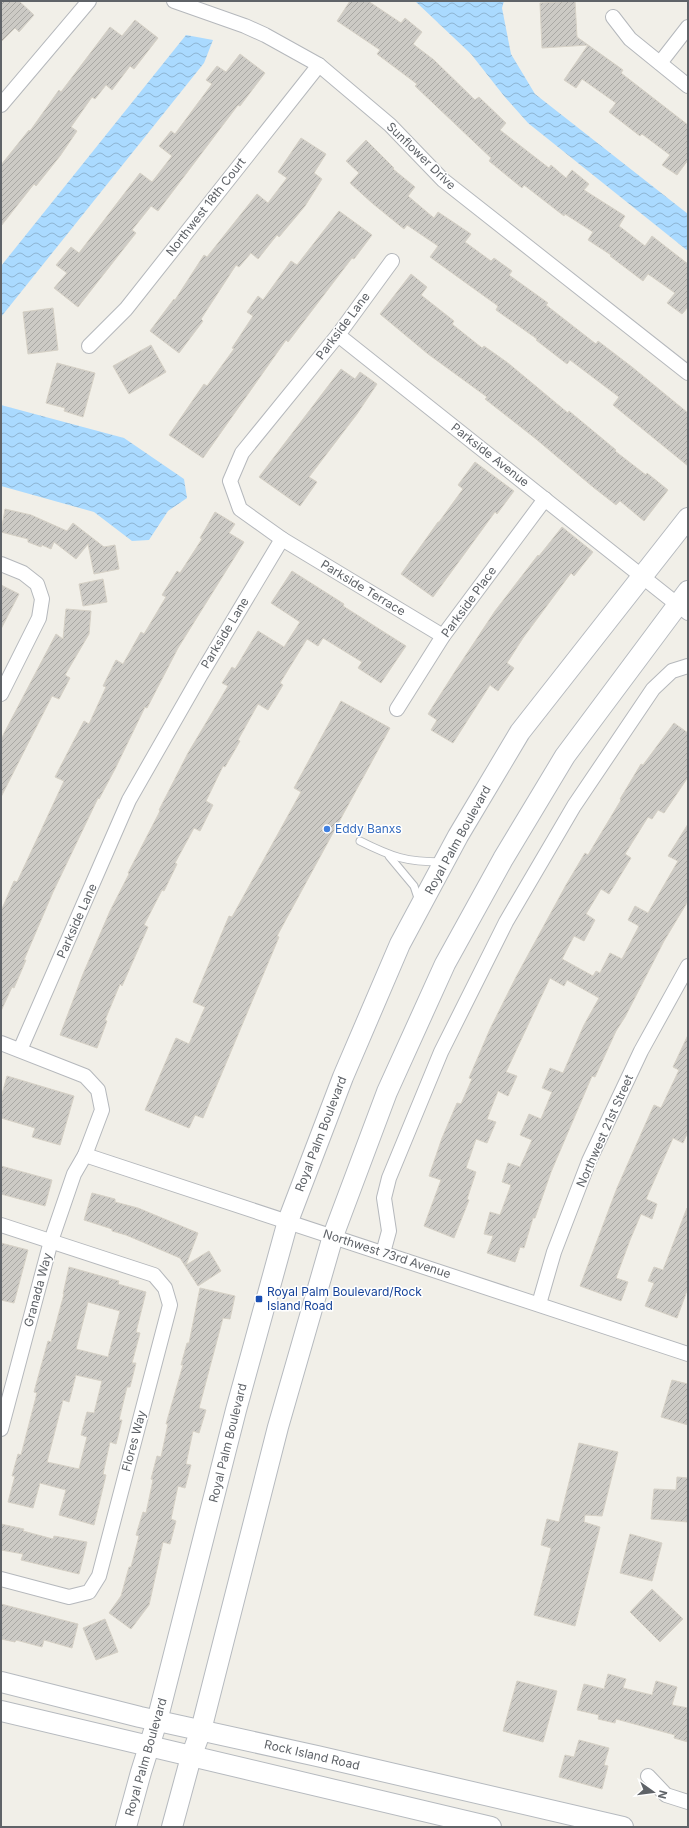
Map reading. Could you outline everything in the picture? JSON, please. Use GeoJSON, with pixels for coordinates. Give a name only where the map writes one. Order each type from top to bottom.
{"type":"FeatureCollection","features":[{"type":"Feature","properties":{"kind":"main road","name":"Royal Palm Boulevard"},"geometry":{"type":"LineString","coordinates":[[126,1827],[157,1721],[236,1410],[288,1221],[343,1077],[400,944],[444,862],[520,732],[688,518]]}},
{"type":"Feature","properties":{"kind":"main road"},"geometry":{"type":"LineString","coordinates":[[172,1827],[191,1757],[201,1730],[278,1427],[333,1236],[387,1092],[449,957],[503,859],[565,756],[684,603]]}},
{"type":"Feature","properties":{"kind":"main road","name":"Rock Island Road"},"geometry":{"type":"LineString","coordinates":[[1,1682],[157,1721],[623,1827]]}},
{"type":"Feature","properties":{"kind":"main road"},"geometry":{"type":"LineString","coordinates":[[1,1711],[491,1827]]}},
{"type":"Feature","properties":{"kind":"street"},"geometry":{"type":"LineString","coordinates":[[3,98],[89,1]]}},
{"type":"Feature","properties":{"kind":"street","name":"Sunflower Drive"},"geometry":{"type":"LineString","coordinates":[[174,1],[245,26],[265,35],[319,65],[390,124],[443,180],[688,373]]}},
{"type":"Feature","properties":{"kind":"street"},"geometry":{"type":"LineString","coordinates":[[613,17],[630,39],[688,86]]}},
{"type":"Feature","properties":{"kind":"street"},"geometry":{"type":"LineString","coordinates":[[660,63],[688,27]]}},
{"type":"Feature","properties":{"kind":"street","name":"Northwest 18th Court"},"geometry":{"type":"LineString","coordinates":[[89,346],[126,309],[319,65]]}},
{"type":"Feature","properties":{"kind":"street","name":"Parkside Lane"},"geometry":{"type":"LineString","coordinates":[[20,1050],[130,800],[200,676],[282,539],[240,509],[230,482],[242,453],[338,335],[392,261]]}},
{"type":"Feature","properties":{"kind":"street","name":"Parkside Avenue"},"geometry":{"type":"LineString","coordinates":[[338,335],[642,575],[684,603]]}},
{"type":"Feature","properties":{"kind":"street","name":"Parkside Place"},"geometry":{"type":"LineString","coordinates":[[397,709],[443,636],[545,499]]}},
{"type":"Feature","properties":{"kind":"street","name":"Parkside Terrace"},"geometry":{"type":"LineString","coordinates":[[282,539],[443,636]]}},
{"type":"Feature","properties":{"kind":"street"},"geometry":{"type":"LineString","coordinates":[[1,564],[23,573],[37,584],[42,599],[40,618],[1,694]]}},
{"type":"Feature","properties":{"kind":"street"},"geometry":{"type":"LineString","coordinates":[[382,1253],[389,1231],[384,1198],[389,1178],[441,1052],[506,922],[574,806],[652,689],[672,671],[688,666]]}},
{"type":"Feature","properties":{"kind":"street","name":"Northwest 21st Street"},"geometry":{"type":"LineString","coordinates":[[539,1304],[554,1252],[589,1161],[641,1051],[688,966]]}},
{"type":"Feature","properties":{"kind":"street","name":"Granada Way"},"geometry":{"type":"LineString","coordinates":[[1,1043],[86,1076],[98,1090],[102,1110],[86,1156],[74,1174],[51,1241],[1,1429]]}},
{"type":"Feature","properties":{"kind":"street","name":"Northwest 73rd Avenue"},"geometry":{"type":"LineString","coordinates":[[86,1156],[288,1221],[688,1354]]}},
{"type":"Feature","properties":{"kind":"street"},"geometry":{"type":"LineString","coordinates":[[1,1225],[51,1241]]}},
{"type":"Feature","properties":{"kind":"street","name":"Flores Way"},"geometry":{"type":"LineString","coordinates":[[1,1579],[69,1597],[89,1592],[99,1576],[170,1305],[165,1288],[154,1275],[51,1241]]}},
{"type":"Feature","properties":{"kind":"street"},"geometry":{"type":"LineString","coordinates":[[648,1776],[666,1796],[688,1802]]}},
{"type":"Feature","properties":{"kind":"lane"},"geometry":{"type":"LineString","coordinates":[[360,841],[389,856],[416,862],[444,862]]}},
{"type":"Feature","properties":{"kind":"lane"},"geometry":{"type":"LineString","coordinates":[[389,856],[414,886],[421,906]]}},
{"type":"Feature","properties":{"kind":"water"},"geometry":{"type":"Polygon","coordinates":[[[415,1],[504,1],[502,8],[511,54],[535,94],[688,214],[688,251],[528,123],[504,96],[471,54],[415,1]]]}},
{"type":"Feature","properties":{"kind":"water"},"geometry":{"type":"Polygon","coordinates":[[[186,35],[213,40],[204,63],[1,317],[1,266],[186,35]]]}},
{"type":"Feature","properties":{"kind":"water"},"geometry":{"type":"Polygon","coordinates":[[[1,405],[124,438],[184,479],[187,498],[168,511],[149,540],[132,541],[94,512],[1,486],[1,405]]]}},
{"type":"Feature","properties":{"kind":"building"},"geometry":{"type":"Polygon","coordinates":[[[1,1],[19,1],[34,15],[19,32],[15,28],[1,42],[1,1]]]}},
{"type":"Feature","properties":{"kind":"building"},"geometry":{"type":"Polygon","coordinates":[[[350,1],[368,1],[401,23],[405,18],[422,32],[413,44],[434,60],[475,100],[479,97],[506,123],[500,130],[549,168],[551,165],[566,178],[572,170],[589,184],[584,190],[625,216],[619,226],[645,246],[652,236],[688,264],[688,307],[682,314],[667,303],[675,293],[648,274],[643,281],[610,256],[611,255],[588,240],[593,232],[565,214],[564,216],[524,185],[522,188],[489,161],[491,158],[415,86],[417,84],[377,54],[380,50],[337,21],[350,1]]]}},
{"type":"Feature","properties":{"kind":"building"},"geometry":{"type":"Polygon","coordinates":[[[575,1],[577,37],[623,70],[621,73],[688,125],[688,160],[677,175],[662,165],[670,155],[642,134],[640,136],[609,112],[616,103],[582,79],[576,88],[564,80],[588,45],[542,48],[540,3],[575,1]]]}},
{"type":"Feature","properties":{"kind":"building"},"geometry":{"type":"Polygon","coordinates":[[[135,20],[158,38],[134,69],[130,66],[112,90],[106,85],[95,99],[92,97],[71,127],[77,131],[60,156],[36,186],[34,184],[1,226],[1,165],[29,130],[30,131],[59,90],[61,92],[110,27],[122,36],[135,20]]]}},
{"type":"Feature","properties":{"kind":"building"},"geometry":{"type":"Polygon","coordinates":[[[240,54],[265,73],[240,106],[238,105],[158,211],[151,206],[132,230],[136,233],[78,307],[54,288],[67,273],[56,265],[71,247],[79,253],[140,173],[152,182],[172,156],[159,146],[171,131],[175,134],[212,84],[206,80],[217,66],[226,72],[240,54]]]}},
{"type":"Feature","properties":{"kind":"building"},"geometry":{"type":"Polygon","coordinates":[[[301,138],[326,154],[314,173],[322,179],[305,206],[279,237],[277,235],[258,259],[251,253],[239,267],[236,265],[201,319],[203,321],[179,353],[150,331],[174,299],[175,300],[204,255],[207,257],[257,194],[268,203],[287,178],[278,172],[301,138]]]}},
{"type":"Feature","properties":{"kind":"building"},"geometry":{"type":"Polygon","coordinates":[[[366,140],[394,168],[393,169],[415,187],[408,196],[434,218],[438,212],[471,234],[465,242],[491,261],[494,258],[512,271],[509,275],[548,303],[546,305],[596,344],[598,341],[688,413],[688,466],[613,405],[619,397],[570,360],[567,364],[536,340],[537,339],[496,310],[498,306],[430,257],[438,246],[407,225],[404,229],[350,183],[359,173],[346,161],[366,140]]]}},
{"type":"Feature","properties":{"kind":"building"},"geometry":{"type":"Polygon","coordinates":[[[339,211],[372,235],[354,259],[352,258],[288,342],[286,340],[203,458],[169,435],[204,384],[207,386],[234,349],[232,348],[253,316],[247,312],[258,296],[263,300],[291,261],[297,265],[339,211]]]}},
{"type":"Feature","properties":{"kind":"building"},"geometry":{"type":"Polygon","coordinates":[[[411,274],[427,287],[421,295],[454,321],[452,324],[482,348],[484,346],[508,363],[568,413],[569,411],[616,450],[615,451],[646,475],[647,473],[668,490],[644,521],[620,501],[616,505],[593,487],[536,439],[485,399],[487,397],[428,354],[380,314],[411,274]]]}},
{"type":"Feature","properties":{"kind":"building"},"geometry":{"type":"Polygon","coordinates":[[[53,308],[58,350],[28,354],[23,312],[53,308]]]}},
{"type":"Feature","properties":{"kind":"building"},"geometry":{"type":"Polygon","coordinates":[[[151,345],[166,372],[129,394],[113,366],[151,345]]]}},
{"type":"Feature","properties":{"kind":"building"},"geometry":{"type":"Polygon","coordinates":[[[57,363],[95,373],[83,417],[64,411],[65,408],[46,403],[57,363]]]}},
{"type":"Feature","properties":{"kind":"building"},"geometry":{"type":"Polygon","coordinates":[[[341,369],[355,379],[360,372],[377,384],[357,414],[309,477],[317,482],[300,506],[259,477],[341,369]]]}},
{"type":"Feature","properties":{"kind":"building"},"geometry":{"type":"Polygon","coordinates":[[[475,462],[514,491],[497,514],[495,512],[433,597],[401,574],[463,489],[458,485],[475,462]]]}},
{"type":"Feature","properties":{"kind":"building"},"geometry":{"type":"Polygon","coordinates":[[[5,509],[31,515],[67,531],[73,523],[104,547],[115,545],[119,569],[94,574],[88,544],[76,559],[54,542],[51,549],[42,545],[41,547],[28,542],[28,539],[1,532],[5,509]]]}},
{"type":"Feature","properties":{"kind":"building"},"geometry":{"type":"Polygon","coordinates":[[[215,512],[235,524],[229,533],[244,542],[178,648],[147,708],[145,707],[115,769],[99,799],[98,798],[53,892],[24,960],[26,960],[14,988],[12,987],[1,1011],[1,911],[14,881],[17,882],[64,781],[55,777],[84,721],[89,724],[106,687],[103,686],[116,660],[123,664],[141,632],[144,634],[166,597],[162,595],[177,571],[180,573],[202,539],[200,538],[215,512]]]}},
{"type":"Feature","properties":{"kind":"building"},"geometry":{"type":"Polygon","coordinates":[[[562,527],[593,552],[574,576],[571,573],[523,638],[507,663],[514,668],[498,691],[490,685],[453,743],[431,730],[437,720],[428,714],[495,611],[538,555],[539,556],[562,527]]]}},
{"type":"Feature","properties":{"kind":"building"},"geometry":{"type":"Polygon","coordinates":[[[292,571],[344,604],[343,606],[406,646],[381,683],[358,668],[362,662],[323,638],[318,646],[307,639],[280,683],[283,685],[268,710],[258,704],[238,740],[240,741],[225,767],[223,766],[206,801],[213,805],[200,831],[194,828],[175,863],[177,864],[164,891],[162,890],[144,925],[148,927],[122,986],[120,984],[105,1020],[107,1021],[97,1048],[60,1035],[83,974],[110,911],[129,874],[128,873],[188,753],[228,686],[222,683],[232,667],[235,669],[258,631],[284,647],[300,622],[271,603],[292,571]]]}},
{"type":"Feature","properties":{"kind":"building"},"geometry":{"type":"Polygon","coordinates":[[[103,579],[107,602],[83,606],[79,584],[103,579]]]}},
{"type":"Feature","properties":{"kind":"building"},"geometry":{"type":"Polygon","coordinates":[[[1,585],[19,594],[1,629],[1,585]]]}},
{"type":"Feature","properties":{"kind":"building"},"geometry":{"type":"Polygon","coordinates":[[[66,609],[91,611],[89,634],[65,675],[70,678],[59,699],[52,696],[1,797],[1,739],[56,634],[63,639],[66,609]]]}},
{"type":"Feature","properties":{"kind":"building"},"geometry":{"type":"Polygon","coordinates":[[[341,701],[390,728],[277,936],[279,937],[203,1118],[195,1115],[189,1128],[145,1110],[176,1038],[189,1044],[205,1007],[193,1002],[229,916],[232,917],[301,792],[294,788],[341,701]]]}},
{"type":"Feature","properties":{"kind":"building"},"geometry":{"type":"Polygon","coordinates":[[[674,723],[688,733],[688,777],[664,813],[658,810],[652,819],[648,817],[625,854],[631,858],[609,894],[601,889],[586,914],[595,920],[584,941],[574,936],[562,959],[593,976],[596,971],[600,973],[610,953],[622,959],[639,926],[628,920],[635,906],[648,913],[678,861],[668,856],[688,824],[688,901],[664,941],[625,1017],[616,1031],[595,1077],[592,1076],[551,1172],[535,1218],[533,1218],[524,1248],[520,1247],[515,1262],[487,1253],[493,1236],[484,1234],[490,1212],[500,1215],[511,1185],[502,1182],[508,1163],[520,1167],[532,1140],[520,1135],[529,1114],[541,1119],[552,1092],[542,1088],[550,1068],[563,1073],[584,1025],[599,998],[567,980],[564,986],[550,978],[506,1072],[517,1076],[508,1096],[498,1091],[487,1119],[496,1122],[487,1143],[476,1139],[466,1168],[476,1172],[467,1199],[469,1200],[454,1238],[424,1226],[441,1180],[429,1176],[442,1138],[457,1103],[461,1104],[472,1079],[469,1078],[490,1029],[516,977],[566,885],[585,853],[588,855],[641,764],[643,765],[674,723]]]}},
{"type":"Feature","properties":{"kind":"building"},"geometry":{"type":"Polygon","coordinates":[[[688,1035],[688,1132],[683,1143],[673,1138],[646,1199],[657,1204],[652,1219],[641,1214],[630,1240],[616,1278],[628,1282],[621,1301],[580,1286],[617,1188],[654,1105],[661,1108],[679,1070],[673,1067],[688,1035]]]}},
{"type":"Feature","properties":{"kind":"building"},"geometry":{"type":"Polygon","coordinates":[[[7,1076],[74,1096],[60,1145],[32,1137],[35,1128],[1,1118],[1,1098],[7,1076]]]}},
{"type":"Feature","properties":{"kind":"building"},"geometry":{"type":"Polygon","coordinates":[[[1,1166],[52,1180],[45,1206],[1,1194],[1,1166]]]}},
{"type":"Feature","properties":{"kind":"building"},"geometry":{"type":"Polygon","coordinates":[[[92,1193],[115,1199],[115,1202],[138,1208],[198,1233],[186,1265],[209,1251],[221,1271],[198,1286],[180,1258],[126,1235],[112,1231],[112,1229],[84,1220],[92,1193]]]}},
{"type":"Feature","properties":{"kind":"building"},"geometry":{"type":"Polygon","coordinates":[[[687,1208],[688,1288],[677,1318],[645,1306],[654,1283],[648,1281],[654,1267],[663,1270],[687,1208]]]}},
{"type":"Feature","properties":{"kind":"building"},"geometry":{"type":"Polygon","coordinates":[[[1,1243],[28,1250],[14,1303],[1,1300],[1,1243]]]}},
{"type":"Feature","properties":{"kind":"building"},"geometry":{"type":"Polygon","coordinates":[[[69,1267],[119,1281],[118,1284],[146,1292],[136,1332],[140,1333],[132,1363],[136,1363],[130,1387],[127,1387],[119,1420],[122,1420],[116,1444],[110,1442],[103,1474],[106,1475],[94,1525],[59,1515],[66,1490],[40,1483],[33,1508],[8,1502],[15,1476],[12,1476],[18,1454],[21,1455],[37,1393],[34,1392],[48,1341],[51,1342],[69,1267]],[[88,1302],[76,1349],[108,1357],[120,1311],[88,1302]],[[76,1375],[69,1402],[63,1400],[47,1462],[79,1469],[87,1437],[81,1435],[87,1412],[94,1413],[102,1381],[76,1375]]]}},
{"type":"Feature","properties":{"kind":"building"},"geometry":{"type":"Polygon","coordinates":[[[200,1288],[235,1296],[230,1319],[223,1318],[199,1408],[206,1410],[199,1433],[193,1431],[186,1464],[191,1465],[185,1488],[178,1486],[171,1519],[176,1521],[170,1544],[163,1542],[149,1605],[131,1629],[109,1613],[121,1596],[129,1567],[131,1567],[139,1536],[136,1535],[143,1512],[146,1513],[153,1480],[151,1479],[157,1456],[161,1457],[168,1424],[166,1424],[183,1365],[181,1365],[187,1343],[189,1343],[200,1288]]]}},
{"type":"Feature","properties":{"kind":"building"},"geometry":{"type":"Polygon","coordinates":[[[672,1380],[688,1384],[688,1425],[661,1417],[672,1380]]]}},
{"type":"Feature","properties":{"kind":"building"},"geometry":{"type":"Polygon","coordinates":[[[579,1443],[618,1452],[602,1516],[585,1515],[584,1522],[600,1527],[575,1626],[534,1615],[551,1548],[541,1545],[547,1519],[559,1522],[579,1443]]]}},
{"type":"Feature","properties":{"kind":"building"},"geometry":{"type":"Polygon","coordinates":[[[677,1477],[688,1478],[688,1522],[651,1519],[654,1489],[676,1490],[677,1477]]]}},
{"type":"Feature","properties":{"kind":"building"},"geometry":{"type":"Polygon","coordinates":[[[1,1524],[24,1529],[23,1531],[53,1539],[54,1536],[87,1542],[79,1574],[21,1560],[23,1554],[1,1550],[1,1524]]]}},
{"type":"Feature","properties":{"kind":"building"},"geometry":{"type":"Polygon","coordinates":[[[630,1534],[662,1543],[652,1581],[620,1573],[630,1534]]]}},
{"type":"Feature","properties":{"kind":"building"},"geometry":{"type":"Polygon","coordinates":[[[652,1589],[683,1619],[660,1642],[630,1612],[652,1589]]]}},
{"type":"Feature","properties":{"kind":"building"},"geometry":{"type":"Polygon","coordinates":[[[1,1604],[78,1624],[72,1648],[44,1640],[42,1647],[16,1640],[15,1642],[1,1639],[1,1604]]]}},
{"type":"Feature","properties":{"kind":"building"},"geometry":{"type":"Polygon","coordinates":[[[105,1619],[118,1652],[96,1660],[83,1628],[105,1619]]]}},
{"type":"Feature","properties":{"kind":"building"},"geometry":{"type":"Polygon","coordinates":[[[608,1674],[626,1679],[623,1688],[652,1695],[656,1681],[677,1687],[672,1705],[688,1708],[688,1742],[674,1738],[675,1735],[616,1719],[615,1723],[598,1719],[599,1715],[577,1710],[584,1684],[604,1689],[608,1674]]]}},
{"type":"Feature","properties":{"kind":"building"},"geometry":{"type":"Polygon","coordinates":[[[517,1681],[557,1691],[543,1742],[503,1731],[517,1681]]]}},
{"type":"Feature","properties":{"kind":"building"},"geometry":{"type":"Polygon","coordinates":[[[579,1740],[609,1748],[604,1765],[608,1766],[602,1789],[559,1777],[565,1755],[574,1757],[579,1740]]]}},
{"type":"Feature","properties":{"kind":"place","name":"Eddy Banxs"},"geometry":{"type":"Point","coordinates":[327,829]}},
{"type":"Feature","properties":{"kind":"place","name":"Royal Palm Boulevard/Rock Island Road"},"geometry":{"type":"Point","coordinates":[259,1299]}}]}
